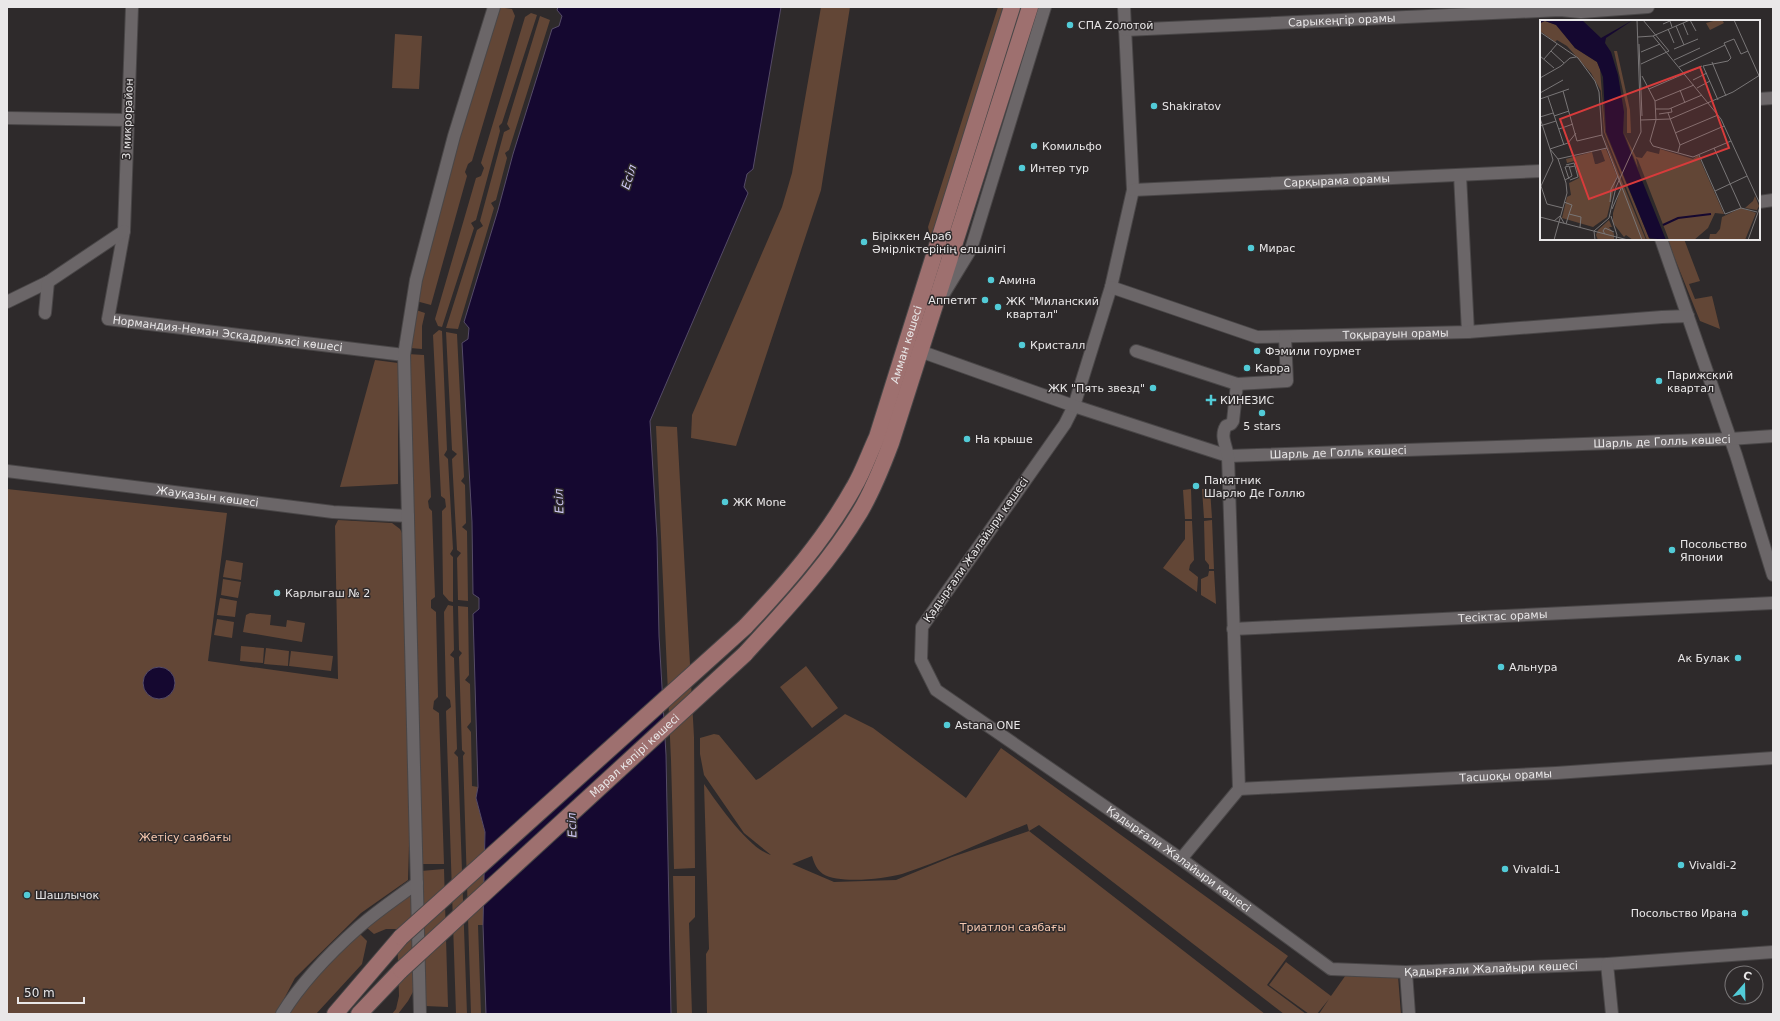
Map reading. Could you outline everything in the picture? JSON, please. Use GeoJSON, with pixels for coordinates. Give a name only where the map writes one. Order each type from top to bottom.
{"type":"FeatureCollection","features":[{"type":"Feature","properties":{"kind":"main road","name":"Амман көшесі"},"geometry":{"type":"LineString","coordinates":[[745,627],[800,567],[829,526],[854,487],[876,437],[1012,7]]}},
{"type":"Feature","properties":{"kind":"main road","name":"Амман көшесі"},"geometry":{"type":"LineString","coordinates":[[745,654],[816,574],[860,512],[884,462],[1030,7]]}},
{"type":"Feature","properties":{"kind":"main road","name":"Марал көпірі көшесі"},"geometry":{"type":"LineString","coordinates":[[334,1014],[401,937],[745,627]]}},
{"type":"Feature","properties":{"kind":"main road","name":"Марал көпірі көшесі"},"geometry":{"type":"LineString","coordinates":[[359,1014],[401,970],[745,654]]}},
{"type":"Feature","properties":{"kind":"street","name":"3 микрорайон"},"geometry":{"type":"LineString","coordinates":[[124,231],[132,7]]}},
{"type":"Feature","properties":{"kind":"street"},"geometry":{"type":"LineString","coordinates":[[417,1012],[417,882],[404,355],[418,272],[454,136],[494,7]]}},
{"type":"Feature","properties":{"kind":"street","name":"Амман көшесі"},"geometry":{"type":"LineString","coordinates":[[932,313],[970,249],[1046,7]]}},
{"type":"Feature","properties":{"kind":"street","name":"Қадырғали Жалайыри көшесі"},"geometry":{"type":"LineString","coordinates":[[1124,7],[1133,190],[1111,287],[1074,406],[1065,424],[922,627],[921,660],[936,690],[1180,859],[1331,969],[1406,972],[1607,964],[1773,952]]}},
{"type":"Feature","properties":{"kind":"street","name":"Сарыкеңгір орамы"},"geometry":{"type":"LineString","coordinates":[[1125,30],[1560,10],[1582,13],[1648,7]]}},
{"type":"Feature","properties":{"kind":"street"},"geometry":{"type":"LineString","coordinates":[[1760,99],[1773,98]]}},
{"type":"Feature","properties":{"kind":"street"},"geometry":{"type":"LineString","coordinates":[[7,118],[128,120]]}},
{"type":"Feature","properties":{"kind":"street","name":"Сарқырама орамы"},"geometry":{"type":"LineString","coordinates":[[1133,190],[1540,171]]}},
{"type":"Feature","properties":{"kind":"street"},"geometry":{"type":"LineString","coordinates":[[1460,175],[1468,332]]}},
{"type":"Feature","properties":{"kind":"street"},"geometry":{"type":"LineString","coordinates":[[1760,202],[1773,200]]}},
{"type":"Feature","properties":{"kind":"street"},"geometry":{"type":"LineString","coordinates":[[7,302],[48,282],[124,231]]}},
{"type":"Feature","properties":{"kind":"street","name":"Нормандия-Неман Эскадрильясі көшесі"},"geometry":{"type":"LineString","coordinates":[[124,231],[108,319],[404,355]]}},
{"type":"Feature","properties":{"kind":"street"},"geometry":{"type":"LineString","coordinates":[[1661,240],[1730,439],[1773,575]]}},
{"type":"Feature","properties":{"kind":"street"},"geometry":{"type":"LineString","coordinates":[[45,312],[48,282]]}},
{"type":"Feature","properties":{"kind":"street","name":"Тоқырауын орамы"},"geometry":{"type":"LineString","coordinates":[[1111,287],[1257,337],[1468,332],[1688,316]]}},
{"type":"Feature","properties":{"kind":"street"},"geometry":{"type":"LineString","coordinates":[[1136,351],[1237,384],[1287,381],[1285,337]]}},
{"type":"Feature","properties":{"kind":"street","name":"Шарль де Голль көшесі"},"geometry":{"type":"LineString","coordinates":[[905,346],[1074,406],[1228,456],[1730,439],[1773,436]]}},
{"type":"Feature","properties":{"kind":"street"},"geometry":{"type":"LineString","coordinates":[[1180,859],[1239,789],[1228,456],[1226,443],[1222,438],[1222,431],[1233,421],[1237,384]]}},
{"type":"Feature","properties":{"kind":"street","name":"Жауқазын көшесі"},"geometry":{"type":"LineString","coordinates":[[7,471],[333,512],[408,516]]}},
{"type":"Feature","properties":{"kind":"street","name":"Тесіктас орамы"},"geometry":{"type":"LineString","coordinates":[[1233,629],[1773,603]]}},
{"type":"Feature","properties":{"kind":"street","name":"Тасшоқы орамы"},"geometry":{"type":"LineString","coordinates":[[1239,789],[1556,774],[1773,758]]}},
{"type":"Feature","properties":{"kind":"street"},"geometry":{"type":"LineString","coordinates":[[282,1014],[289,1002],[317,970],[359,927],[417,882]]}},
{"type":"Feature","properties":{"kind":"street"},"geometry":{"type":"LineString","coordinates":[[1607,964],[1612,1014]]}},
{"type":"Feature","properties":{"kind":"street"},"geometry":{"type":"LineString","coordinates":[[1406,972],[1410,1014]]}},
{"type":"Feature","properties":{"kind":"green space"},"geometry":{"type":"Polygon","coordinates":[[[498,7],[512,9],[515,16],[472,161],[468,164],[465,172],[467,176],[431,305],[416,301],[461,129],[498,7]]]}},
{"type":"Feature","properties":{"kind":"green space"},"geometry":{"type":"Polygon","coordinates":[[[821,7],[850,7],[821,190],[736,446],[691,438],[692,415],[782,207],[792,173],[821,7]]]}},
{"type":"Feature","properties":{"kind":"green space"},"geometry":{"type":"Polygon","coordinates":[[[998,7],[1003,7],[931,240],[928,227],[998,7]]]}},
{"type":"Feature","properties":{"kind":"green space"},"geometry":{"type":"Polygon","coordinates":[[[531,13],[537,15],[502,123],[499,126],[500,131],[476,220],[471,223],[474,228],[442,327],[438,326],[435,319],[476,178],[481,176],[484,168],[481,163],[525,17],[531,13]]]}},
{"type":"Feature","properties":{"kind":"green space"},"geometry":{"type":"Polygon","coordinates":[[[540,16],[550,20],[509,150],[505,153],[507,158],[496,200],[491,203],[494,208],[458,329],[446,328],[477,230],[483,226],[480,221],[504,132],[510,129],[507,124],[540,16]]]}},
{"type":"Feature","properties":{"kind":"green space"},"geometry":{"type":"Polygon","coordinates":[[[395,34],[422,36],[419,89],[392,88],[395,34]]]}},
{"type":"Feature","properties":{"kind":"green space"},"geometry":{"type":"Polygon","coordinates":[[[1667,240],[1684,240],[1700,281],[1689,284],[1695,299],[1712,296],[1720,329],[1700,321],[1667,240]]]}},
{"type":"Feature","properties":{"kind":"green space"},"geometry":{"type":"Polygon","coordinates":[[[416,310],[425,313],[422,326],[422,349],[410,348],[416,310]]]}},
{"type":"Feature","properties":{"kind":"green space"},"geometry":{"type":"Polygon","coordinates":[[[439,330],[442,331],[447,450],[444,455],[448,459],[453,549],[450,554],[453,557],[453,602],[449,601],[443,594],[442,511],[446,507],[445,499],[441,496],[433,335],[439,330]]]}},
{"type":"Feature","properties":{"kind":"green space"},"geometry":{"type":"Polygon","coordinates":[[[446,332],[457,334],[464,477],[461,481],[465,485],[466,523],[462,527],[467,531],[468,601],[458,600],[457,558],[461,553],[457,550],[452,459],[457,454],[452,450],[446,332]]]}},
{"type":"Feature","properties":{"kind":"green space"},"geometry":{"type":"Polygon","coordinates":[[[408,354],[424,355],[431,497],[428,501],[429,508],[432,511],[435,597],[431,600],[431,608],[436,612],[438,697],[434,701],[433,709],[439,713],[444,864],[421,864],[408,354]]]}},
{"type":"Feature","properties":{"kind":"green space"},"geometry":{"type":"Polygon","coordinates":[[[375,360],[398,363],[398,484],[340,487],[375,360]]]}},
{"type":"Feature","properties":{"kind":"green space"},"geometry":{"type":"Polygon","coordinates":[[[656,426],[677,427],[694,737],[695,868],[674,869],[671,760],[656,426]]]}},
{"type":"Feature","properties":{"kind":"green space","name":"Жетісу саябағы"},"geometry":{"type":"Polygon","coordinates":[[[7,489],[227,513],[208,661],[338,679],[335,526],[338,520],[392,523],[400,529],[404,537],[410,812],[408,880],[361,913],[295,978],[276,1014],[7,1014],[7,489]]]}},
{"type":"Feature","properties":{"kind":"green space"},"geometry":{"type":"Polygon","coordinates":[[[1191,489],[1192,519],[1185,519],[1183,490],[1191,489]]]}},
{"type":"Feature","properties":{"kind":"green space"},"geometry":{"type":"Polygon","coordinates":[[[1202,489],[1210,489],[1212,518],[1204,518],[1202,489]]]}},
{"type":"Feature","properties":{"kind":"green space"},"geometry":{"type":"Polygon","coordinates":[[[1212,520],[1214,569],[1209,569],[1209,565],[1205,560],[1204,521],[1212,520]]]}},
{"type":"Feature","properties":{"kind":"green space"},"geometry":{"type":"Polygon","coordinates":[[[1185,521],[1192,521],[1194,560],[1190,565],[1189,570],[1198,577],[1197,592],[1163,568],[1185,539],[1185,521]]]}},
{"type":"Feature","properties":{"kind":"green space"},"geometry":{"type":"Polygon","coordinates":[[[226,560],[243,563],[241,580],[223,577],[226,560]]]}},
{"type":"Feature","properties":{"kind":"green space"},"geometry":{"type":"Polygon","coordinates":[[[1209,571],[1214,571],[1216,604],[1201,595],[1201,579],[1208,576],[1209,571]]]}},
{"type":"Feature","properties":{"kind":"green space"},"geometry":{"type":"Polygon","coordinates":[[[223,579],[241,582],[238,598],[221,595],[223,579]]]}},
{"type":"Feature","properties":{"kind":"green space"},"geometry":{"type":"Polygon","coordinates":[[[220,598],[237,601],[235,617],[217,615],[220,598]]]}},
{"type":"Feature","properties":{"kind":"green space"},"geometry":{"type":"Polygon","coordinates":[[[448,605],[453,606],[454,650],[450,655],[454,658],[457,749],[454,753],[458,757],[467,1014],[456,1014],[446,711],[451,707],[450,700],[446,696],[444,612],[448,605]]]}},
{"type":"Feature","properties":{"kind":"green space"},"geometry":{"type":"Polygon","coordinates":[[[458,606],[468,607],[469,675],[465,680],[470,684],[471,722],[467,727],[471,732],[472,786],[478,787],[476,798],[485,832],[483,925],[478,925],[481,1014],[471,1014],[463,756],[465,753],[462,750],[459,657],[462,653],[459,650],[458,606]]]}},
{"type":"Feature","properties":{"kind":"green space"},"geometry":{"type":"Polygon","coordinates":[[[250,613],[271,615],[270,625],[286,627],[287,620],[305,623],[302,642],[243,632],[246,615],[250,613]]]}},
{"type":"Feature","properties":{"kind":"green space"},"geometry":{"type":"Polygon","coordinates":[[[217,619],[234,622],[232,638],[214,635],[217,619]]]}},
{"type":"Feature","properties":{"kind":"green space"},"geometry":{"type":"Polygon","coordinates":[[[241,646],[264,648],[263,663],[240,661],[241,646]]]}},
{"type":"Feature","properties":{"kind":"green space"},"geometry":{"type":"Polygon","coordinates":[[[266,648],[289,651],[288,666],[264,664],[266,648]]]}},
{"type":"Feature","properties":{"kind":"green space"},"geometry":{"type":"Polygon","coordinates":[[[291,651],[333,656],[331,671],[289,666],[291,651]]]}},
{"type":"Feature","properties":{"kind":"green space"},"geometry":{"type":"Polygon","coordinates":[[[806,666],[838,708],[812,728],[780,687],[806,666]]]}},
{"type":"Feature","properties":{"kind":"green space","name":"Триатлон саябағы"},"geometry":{"type":"Polygon","coordinates":[[[845,714],[873,728],[966,798],[1001,748],[1288,956],[1267,985],[1306,1014],[1284,1014],[1039,825],[1029,831],[1265,1014],[707,1014],[706,954],[709,949],[704,784],[734,825],[753,844],[762,851],[771,855],[744,833],[704,775],[700,754],[700,738],[714,734],[719,735],[756,780],[845,714]],[[1027,824],[933,863],[902,874],[884,878],[850,880],[830,877],[823,874],[819,870],[812,856],[792,864],[834,882],[896,880],[952,857],[1029,831],[1027,824]]]}},
{"type":"Feature","properties":{"kind":"green space"},"geometry":{"type":"Polygon","coordinates":[[[444,869],[448,1007],[425,1006],[421,871],[444,869]]]}},
{"type":"Feature","properties":{"kind":"green space"},"geometry":{"type":"Polygon","coordinates":[[[673,876],[695,876],[695,917],[689,923],[692,1014],[677,1014],[673,876]]]}},
{"type":"Feature","properties":{"kind":"green space"},"geometry":{"type":"Polygon","coordinates":[[[408,894],[413,895],[414,990],[398,1014],[392,1014],[396,1009],[399,996],[397,929],[386,929],[374,934],[367,928],[408,894]]]}},
{"type":"Feature","properties":{"kind":"green space"},"geometry":{"type":"Polygon","coordinates":[[[359,933],[367,941],[362,964],[316,1014],[289,1014],[310,984],[359,933]]]}},
{"type":"Feature","properties":{"kind":"green space"},"geometry":{"type":"Polygon","coordinates":[[[1286,962],[1331,996],[1348,972],[1398,976],[1401,1014],[1319,1014],[1329,999],[1317,1014],[1309,1014],[1269,985],[1286,962]]]}},
{"type":"Feature","properties":{"kind":"water","name":"Есіл"},"geometry":{"type":"Polygon","coordinates":[[[558,7],[781,7],[753,169],[747,174],[744,187],[748,193],[650,421],[657,538],[659,636],[666,755],[671,1014],[486,1014],[483,925],[485,832],[476,798],[478,787],[473,614],[479,609],[479,598],[473,594],[472,522],[462,343],[468,339],[469,328],[464,322],[498,210],[513,154],[552,29],[559,26],[562,16],[557,10],[558,7]]]}},
{"type":"Feature","properties":{"kind":"water"},"geometry":{"type":"Polygon","coordinates":[[[159,667],[165,668],[172,674],[175,683],[174,689],[168,696],[159,699],[153,698],[146,692],[143,683],[144,677],[150,670],[159,667]]]}},
{"type":"Feature","properties":{"kind":"place","name":"СПА Zолотой"},"geometry":{"type":"Point","coordinates":[1070,25]}},
{"type":"Feature","properties":{"kind":"place","name":"Shakiratov"},"geometry":{"type":"Point","coordinates":[1154,106]}},
{"type":"Feature","properties":{"kind":"place","name":"Комильфо"},"geometry":{"type":"Point","coordinates":[1034,146]}},
{"type":"Feature","properties":{"kind":"place","name":"Интер тур"},"geometry":{"type":"Point","coordinates":[1022,168]}},
{"type":"Feature","properties":{"kind":"place","name":"Біріккен Араб Әмірліктерінің елшілігі"},"geometry":{"type":"Point","coordinates":[864,242]}},
{"type":"Feature","properties":{"kind":"place","name":"Мирас"},"geometry":{"type":"Point","coordinates":[1251,248]}},
{"type":"Feature","properties":{"kind":"place","name":"Амина"},"geometry":{"type":"Point","coordinates":[991,280]}},
{"type":"Feature","properties":{"kind":"place","name":"Аппетит"},"geometry":{"type":"Point","coordinates":[985,300]}},
{"type":"Feature","properties":{"kind":"place","name":"ЖК \"Миланский квартал\""},"geometry":{"type":"Point","coordinates":[998,307]}},
{"type":"Feature","properties":{"kind":"place","name":"Кристалл"},"geometry":{"type":"Point","coordinates":[1022,345]}},
{"type":"Feature","properties":{"kind":"place","name":"Фэмили гоурмет"},"geometry":{"type":"Point","coordinates":[1257,351]}},
{"type":"Feature","properties":{"kind":"place","name":"Карра"},"geometry":{"type":"Point","coordinates":[1247,368]}},
{"type":"Feature","properties":{"kind":"place","name":"Парижский квартал"},"geometry":{"type":"Point","coordinates":[1659,381]}},
{"type":"Feature","properties":{"kind":"place","name":"ЖК \"Пять звезд\""},"geometry":{"type":"Point","coordinates":[1153,388]}},
{"type":"Feature","properties":{"kind":"place","name":"КИНЕЗИС"},"geometry":{"type":"Point","coordinates":[1211,400]}},
{"type":"Feature","properties":{"kind":"place","name":"5 stars"},"geometry":{"type":"Point","coordinates":[1262,413]}},
{"type":"Feature","properties":{"kind":"place","name":"На крыше"},"geometry":{"type":"Point","coordinates":[967,439]}},
{"type":"Feature","properties":{"kind":"place","name":"Памятник Шарлю Де Голлю"},"geometry":{"type":"Point","coordinates":[1196,486]}},
{"type":"Feature","properties":{"kind":"place","name":"ЖК Mone"},"geometry":{"type":"Point","coordinates":[725,502]}},
{"type":"Feature","properties":{"kind":"place","name":"Посольство Японии"},"geometry":{"type":"Point","coordinates":[1672,550]}},
{"type":"Feature","properties":{"kind":"place","name":"Карлыгаш № 2"},"geometry":{"type":"Point","coordinates":[277,593]}},
{"type":"Feature","properties":{"kind":"place","name":"Ак Булак"},"geometry":{"type":"Point","coordinates":[1738,658]}},
{"type":"Feature","properties":{"kind":"place","name":"Альнура"},"geometry":{"type":"Point","coordinates":[1501,667]}},
{"type":"Feature","properties":{"kind":"place","name":"Astana ONE"},"geometry":{"type":"Point","coordinates":[947,725]}},
{"type":"Feature","properties":{"kind":"place","name":"Vivaldi-2"},"geometry":{"type":"Point","coordinates":[1681,865]}},
{"type":"Feature","properties":{"kind":"place","name":"Vivaldi-1"},"geometry":{"type":"Point","coordinates":[1505,869]}},
{"type":"Feature","properties":{"kind":"place","name":"Шашлычок"},"geometry":{"type":"Point","coordinates":[27,895]}},
{"type":"Feature","properties":{"kind":"place","name":"Посольство Ирана"},"geometry":{"type":"Point","coordinates":[1745,913]}}]}
